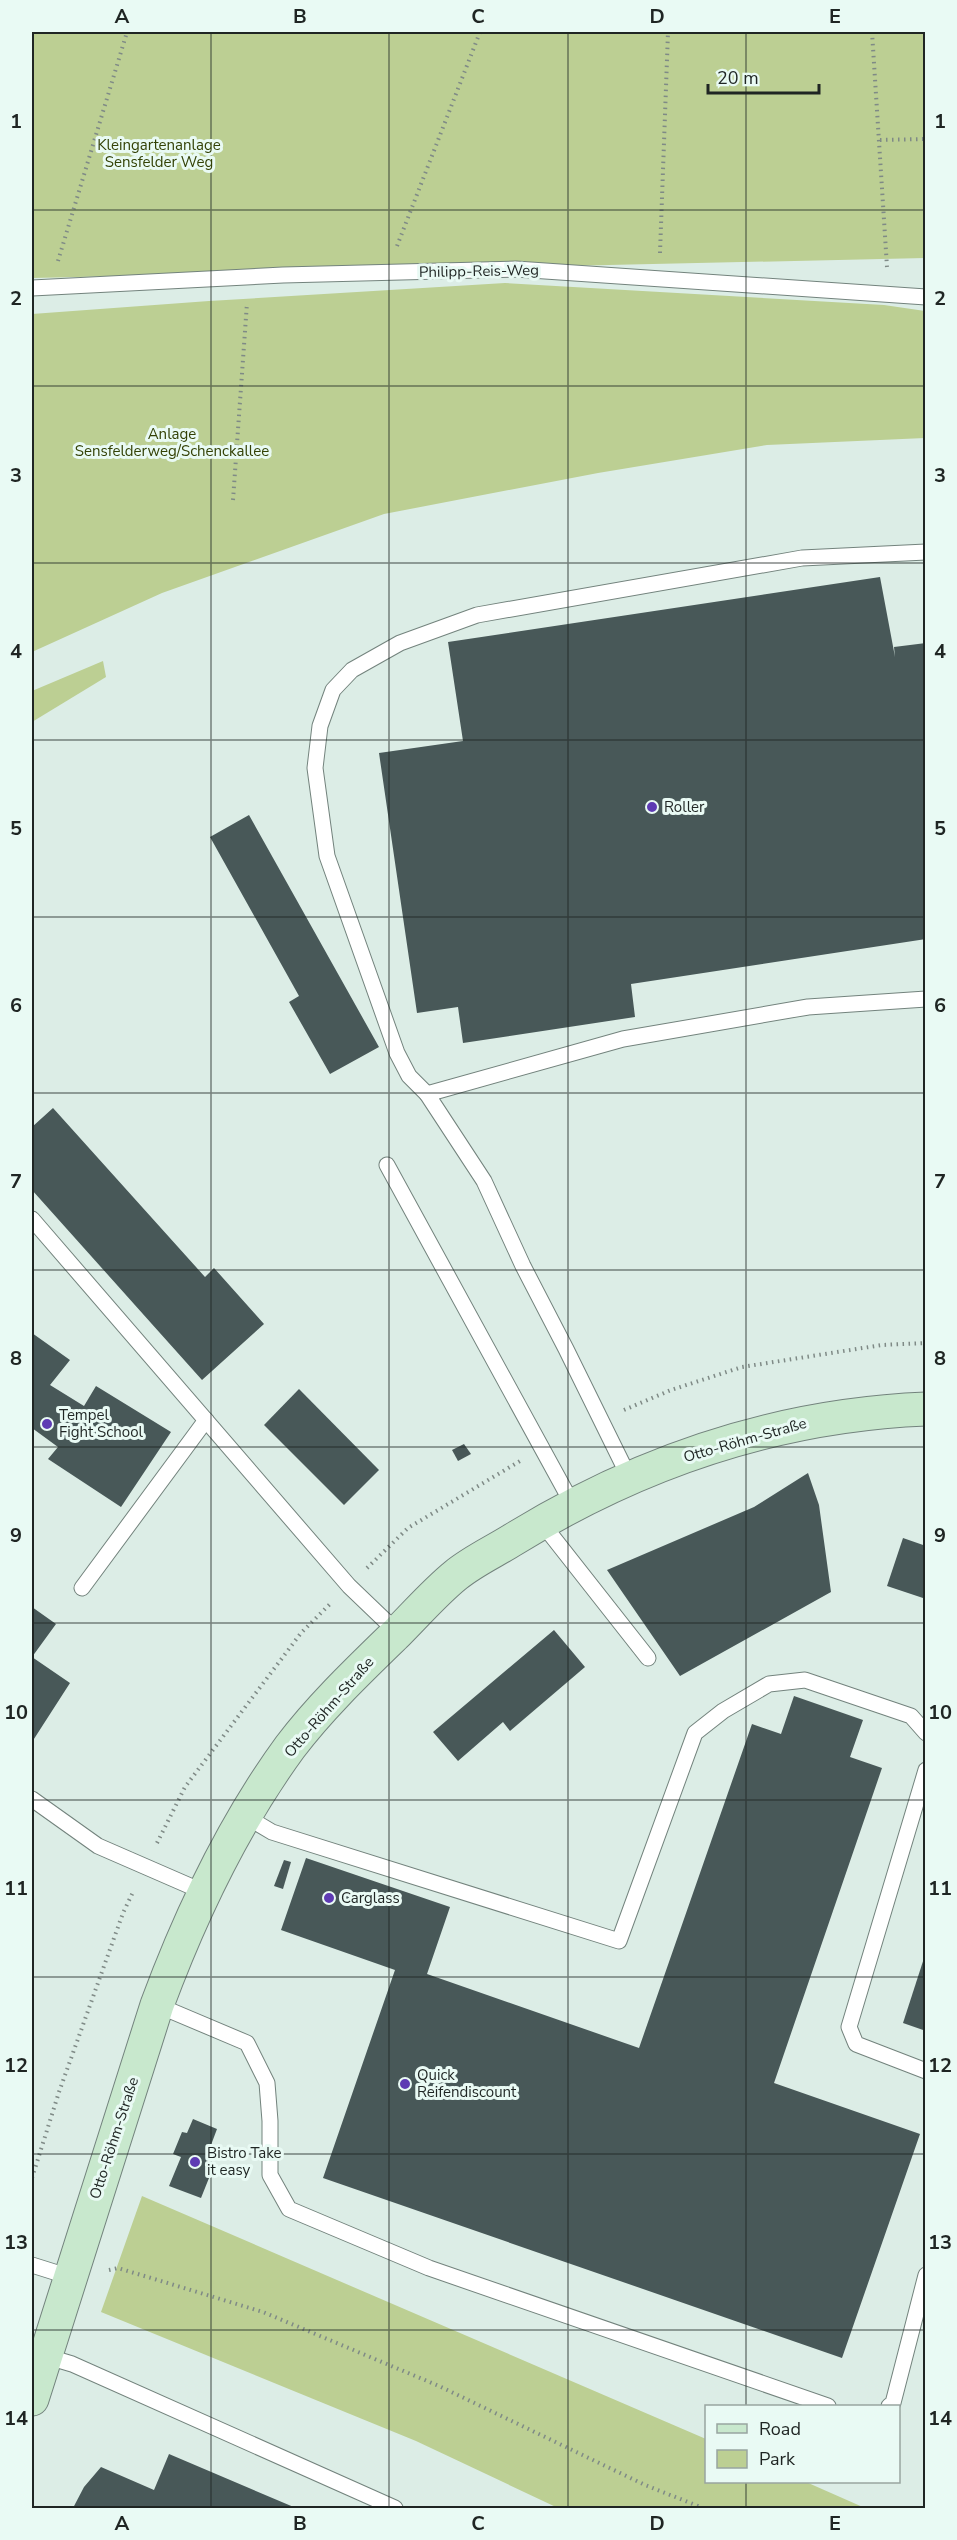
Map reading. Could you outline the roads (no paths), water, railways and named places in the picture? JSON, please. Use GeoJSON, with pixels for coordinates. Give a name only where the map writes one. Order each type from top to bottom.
{"type":"FeatureCollection","features":[{"type":"Feature","properties":{"kind":"street","name":"Otto-Röhm-Straße"},"geometry":{"type":"LineString","coordinates":[[32,2399],[157,2006],[176,1955],[245,1816],[291,1746],[348,1682],[457,1574],[542,1522],[629,1477],[714,1447],[798,1423],[879,1411],[926,1409]]}},
{"type":"Feature","properties":{"kind":"lane","name":"Philipp-Reis-Weg"},"geometry":{"type":"LineString","coordinates":[[32,288],[249,277],[516,268],[926,297]]}},
{"type":"Feature","properties":{"kind":"lane"},"geometry":{"type":"LineString","coordinates":[[629,1477],[523,1266],[484,1181],[427,1094],[409,1076],[397,1053],[327,856],[315,768],[320,726],[333,690],[352,670],[400,643],[477,615],[802,558],[926,552]]}},
{"type":"Feature","properties":{"kind":"lane"},"geometry":{"type":"LineString","coordinates":[[427,1094],[623,1040],[808,1007],[926,999]]}},
{"type":"Feature","properties":{"kind":"lane"},"geometry":{"type":"LineString","coordinates":[[387,1165],[573,1505]]}},
{"type":"Feature","properties":{"kind":"lane"},"geometry":{"type":"LineString","coordinates":[[32,1219],[349,1586],[397,1632]]}},
{"type":"Feature","properties":{"kind":"lane"},"geometry":{"type":"LineString","coordinates":[[82,1588],[206,1420]]}},
{"type":"Feature","properties":{"kind":"lane"},"geometry":{"type":"LineString","coordinates":[[542,1522],[648,1658]]}},
{"type":"Feature","properties":{"kind":"lane"},"geometry":{"type":"LineString","coordinates":[[245,1816],[272,1832],[619,1941],[695,1733],[723,1711],[769,1684],[805,1680],[910,1716],[926,1733]]}},
{"type":"Feature","properties":{"kind":"lane"},"geometry":{"type":"LineString","coordinates":[[926,1770],[849,2026],[856,2044],[926,2071]]}},
{"type":"Feature","properties":{"kind":"lane"},"geometry":{"type":"LineString","coordinates":[[32,1799],[98,1846],[206,1893]]}},
{"type":"Feature","properties":{"kind":"lane"},"geometry":{"type":"LineString","coordinates":[[157,2006],[247,2043],[267,2083],[270,2175],[289,2209],[429,2268],[825,2405]]}},
{"type":"Feature","properties":{"kind":"lane"},"geometry":{"type":"LineString","coordinates":[[32,2265],[70,2277]]}},
{"type":"Feature","properties":{"kind":"lane"},"geometry":{"type":"LineString","coordinates":[[890,2405],[893,2403],[926,2275]]}},
{"type":"Feature","properties":{"kind":"lane"},"geometry":{"type":"LineString","coordinates":[[45,2356],[72,2364],[396,2508]]}},
{"type":"Feature","properties":{"kind":"place","name":"Roller"},"geometry":{"type":"Point","coordinates":[652,807]}},
{"type":"Feature","properties":{"kind":"place","name":"Tempel Fight School"},"geometry":{"type":"Point","coordinates":[47,1424]}},
{"type":"Feature","properties":{"kind":"place","name":"Carglass"},"geometry":{"type":"Point","coordinates":[329,1898]}},
{"type":"Feature","properties":{"kind":"place","name":"Quick Reifendiscount"},"geometry":{"type":"Point","coordinates":[405,2084]}},
{"type":"Feature","properties":{"kind":"place","name":"Bistro Take it easy"},"geometry":{"type":"Point","coordinates":[195,2162]}},
{"type":"Feature","properties":{"kind":"park label","name":"Kleingartenanlage Sensfelder Weg"},"geometry":{"type":"Point","coordinates":[159,154]}},
{"type":"Feature","properties":{"kind":"park label","name":"Anlage Sensfelderweg/Schenckallee"},"geometry":{"type":"Point","coordinates":[172,442]}}]}
